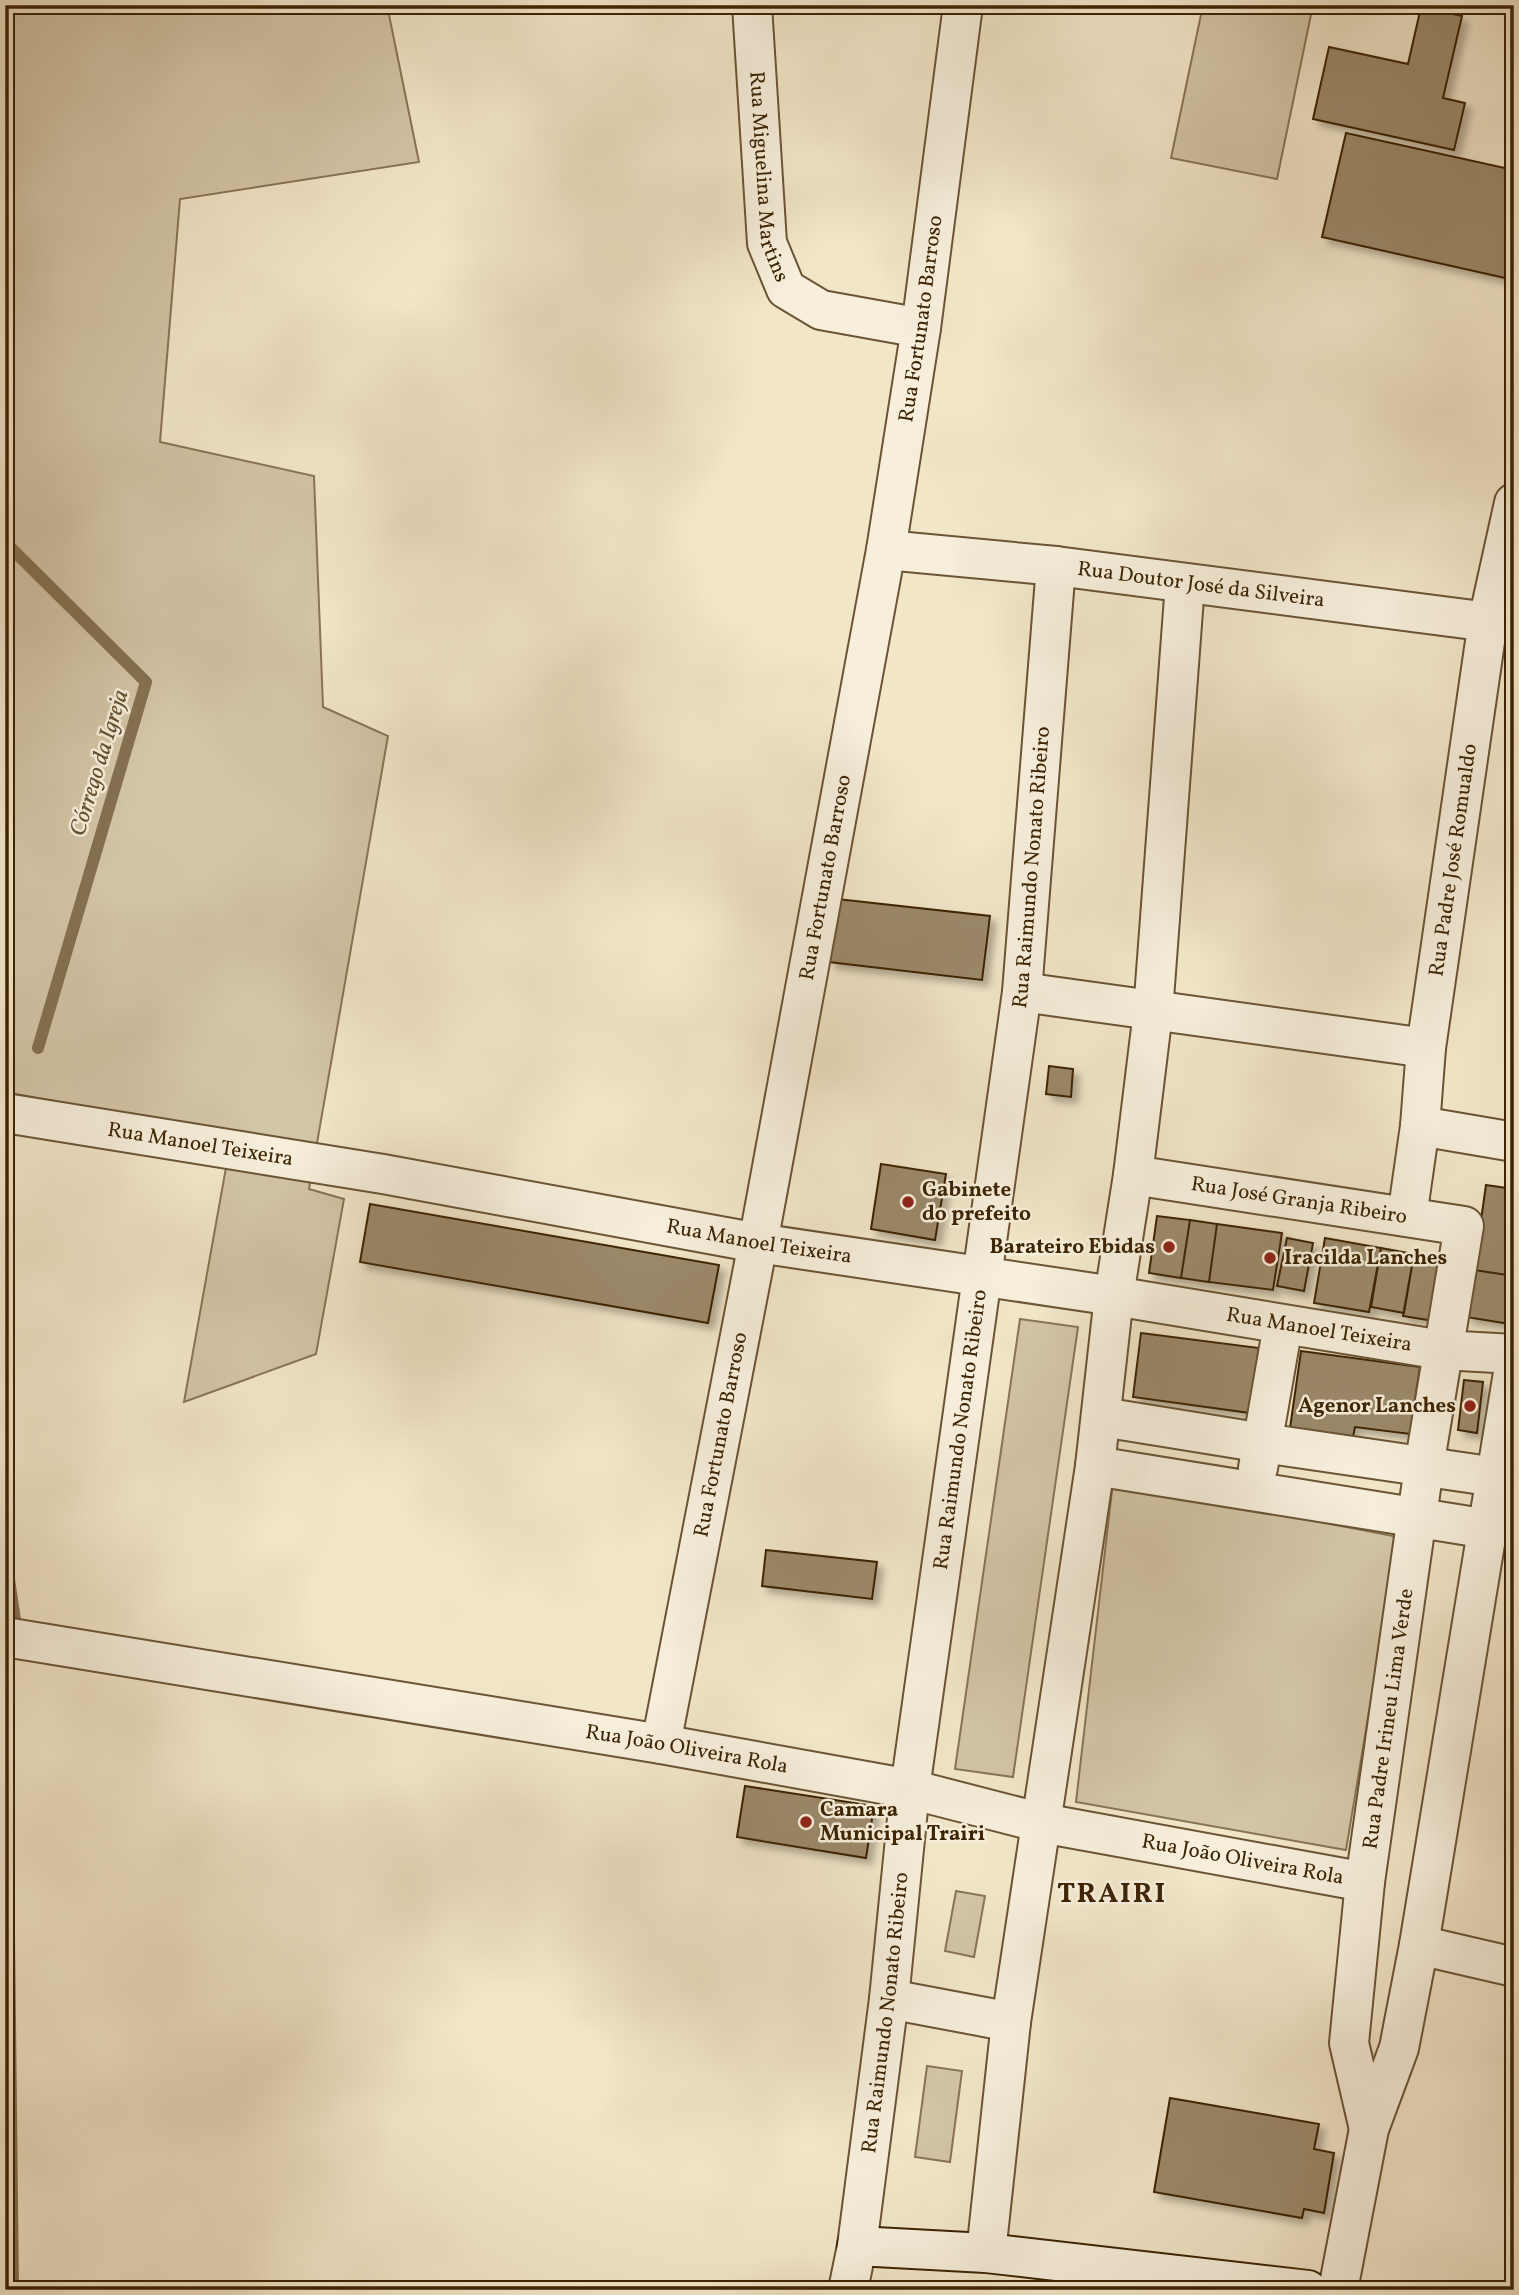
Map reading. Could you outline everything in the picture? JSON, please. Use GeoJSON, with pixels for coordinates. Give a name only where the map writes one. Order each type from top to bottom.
{"type":"FeatureCollection","features":[{"type":"Feature","properties":{"kind":"street","name":"Rua Miguelina Martins"},"geometry":{"type":"LineString","coordinates":[[752,5],[767,243],[786,289],[821,310],[922,328]]}},
{"type":"Feature","properties":{"kind":"street","name":"Rua Fortunato Barroso"},"geometry":{"type":"LineString","coordinates":[[661,1744],[758,1243],[886,550],[922,328],[963,5]]}},
{"type":"Feature","properties":{"kind":"street","name":"Rua Padre José Romualdo"},"geometry":{"type":"LineString","coordinates":[[1408,1217],[1420,1126],[1426,1048],[1501,624],[1514,503]]}},
{"type":"Feature","properties":{"kind":"street","name":"Rua Doutor José da Silveira"},"geometry":{"type":"LineString","coordinates":[[886,550],[1056,566],[1501,624]]}},
{"type":"Feature","properties":{"kind":"street","name":"Rua Raimundo Nonato Ribeiro"},"geometry":{"type":"LineString","coordinates":[[848,2290],[858,2246],[889,2000],[910,1789],[1022,992],[1056,566]]}},
{"type":"Feature","properties":{"kind":"street"},"geometry":{"type":"LineString","coordinates":[[986,2253],[1011,2022],[1096,1466],[1114,1296],[1133,1175],[1153,1012],[1185,584]]}},
{"type":"Feature","properties":{"kind":"street"},"geometry":{"type":"LineString","coordinates":[[1022,992],[1426,1048]]}},
{"type":"Feature","properties":{"kind":"street","name":"Rua Manoel Teixeira"},"geometry":{"type":"LineString","coordinates":[[5,1112],[383,1174],[758,1243],[1114,1296],[1442,1350],[1514,1354]]}},
{"type":"Feature","properties":{"kind":"street"},"geometry":{"type":"LineString","coordinates":[[1420,1126],[1514,1142]]}},
{"type":"Feature","properties":{"kind":"street","name":"Rua José Granja Ribeiro"},"geometry":{"type":"LineString","coordinates":[[1133,1175],[1464,1226]]}},
{"type":"Feature","properties":{"kind":"street","name":"Rua Padre Irineu Lima Verde"},"geometry":{"type":"LineString","coordinates":[[1370,2129],[1349,2043],[1365,1882],[1424,1467],[1464,1226]]}},
{"type":"Feature","properties":{"kind":"street"},"geometry":{"type":"LineString","coordinates":[[1254,1491],[1283,1325]]}},
{"type":"Feature","properties":{"kind":"street","name":"Rua Padre Irineu Lima Verde"},"geometry":{"type":"LineString","coordinates":[[1338,2290],[1370,2129],[1399,2048],[1419,1945],[1514,1367]]}},
{"type":"Feature","properties":{"kind":"street"},"geometry":{"type":"LineString","coordinates":[[1102,1417],[1496,1476]]}},
{"type":"Feature","properties":{"kind":"street"},"geometry":{"type":"LineString","coordinates":[[1096,1466],[1488,1529]]}},
{"type":"Feature","properties":{"kind":"street","name":"Rua João Oliveira Rola"},"geometry":{"type":"LineString","coordinates":[[5,1637],[661,1744],[910,1789],[1042,1823],[1365,1882]]}},
{"type":"Feature","properties":{"kind":"street"},"geometry":{"type":"LineString","coordinates":[[1419,1945],[1514,1966]]}},
{"type":"Feature","properties":{"kind":"street"},"geometry":{"type":"LineString","coordinates":[[889,2000],[1011,2022]]}},
{"type":"Feature","properties":{"kind":"street"},"geometry":{"type":"LineString","coordinates":[[858,2246],[986,2253],[1308,2290]]}},
{"type":"Feature","properties":{"kind":"shaded area"},"geometry":{"type":"Polygon","coordinates":[[[5,5],[387,5],[419,162],[180,199],[160,442],[314,476],[323,707],[388,736],[309,1189],[344,1199],[316,1354],[184,1402],[232,1134],[5,1092],[5,5]]]}},
{"type":"Feature","properties":{"kind":"shaded area"},"geometry":{"type":"Polygon","coordinates":[[[1203,5],[1313,5],[1277,179],[1171,158],[1203,5]]]}},
{"type":"Feature","properties":{"kind":"shaded area"},"geometry":{"type":"Polygon","coordinates":[[[1020,1319],[1078,1327],[1013,1777],[955,1769],[1020,1319]]]}},
{"type":"Feature","properties":{"kind":"shaded area"},"geometry":{"type":"Polygon","coordinates":[[[1113,1482],[1398,1537],[1346,1850],[1076,1802],[1113,1482]]]}},
{"type":"Feature","properties":{"kind":"shaded area"},"geometry":{"type":"Polygon","coordinates":[[[956,1891],[985,1896],[974,1957],[945,1951],[956,1891]]]}},
{"type":"Feature","properties":{"kind":"shaded area"},"geometry":{"type":"Polygon","coordinates":[[[927,2066],[962,2071],[950,2162],[915,2157],[927,2066]]]}},
{"type":"Feature","properties":{"kind":"building"},"geometry":{"type":"Polygon","coordinates":[[[1421,7],[1462,16],[1443,98],[1465,103],[1454,150],[1313,119],[1329,47],[1408,64],[1421,7]]]}},
{"type":"Feature","properties":{"kind":"building"},"geometry":{"type":"Polygon","coordinates":[[[1346,133],[1514,170],[1514,280],[1322,237],[1346,133]]]}},
{"type":"Feature","properties":{"kind":"building"},"geometry":{"type":"Polygon","coordinates":[[[837,899],[990,916],[982,980],[829,962],[837,899]]]}},
{"type":"Feature","properties":{"kind":"building"},"geometry":{"type":"Polygon","coordinates":[[[1049,1066],[1073,1069],[1071,1097],[1046,1094],[1049,1066]]]}},
{"type":"Feature","properties":{"kind":"building","name":"Gabinete do prefeito"},"geometry":{"type":"Polygon","coordinates":[[[881,1164],[946,1174],[935,1240],[871,1229],[881,1164]]]}},
{"type":"Feature","properties":{"kind":"building"},"geometry":{"type":"Polygon","coordinates":[[[1486,1185],[1514,1189],[1514,1276],[1474,1270],[1486,1185]]]}},
{"type":"Feature","properties":{"kind":"building"},"geometry":{"type":"Polygon","coordinates":[[[370,1204],[719,1265],[708,1323],[360,1262],[370,1204]]]}},
{"type":"Feature","properties":{"kind":"building","name":"Barateiro Ebidas"},"geometry":{"type":"Polygon","coordinates":[[[1157,1216],[1190,1220],[1181,1278],[1149,1273],[1157,1216]]]}},
{"type":"Feature","properties":{"kind":"building"},"geometry":{"type":"Polygon","coordinates":[[[1190,1220],[1217,1224],[1209,1282],[1181,1278],[1190,1220]]]}},
{"type":"Feature","properties":{"kind":"building"},"geometry":{"type":"Polygon","coordinates":[[[1217,1224],[1282,1233],[1273,1290],[1209,1282],[1217,1224]]]}},
{"type":"Feature","properties":{"kind":"building"},"geometry":{"type":"Polygon","coordinates":[[[1287,1238],[1313,1243],[1304,1291],[1277,1286],[1287,1238]]]}},
{"type":"Feature","properties":{"kind":"building"},"geometry":{"type":"Polygon","coordinates":[[[1325,1238],[1381,1248],[1369,1312],[1314,1303],[1325,1238]]]}},
{"type":"Feature","properties":{"kind":"building"},"geometry":{"type":"Polygon","coordinates":[[[1381,1248],[1414,1254],[1404,1313],[1371,1307],[1381,1248]]]}},
{"type":"Feature","properties":{"kind":"building"},"geometry":{"type":"Polygon","coordinates":[[[1414,1254],[1445,1259],[1434,1321],[1403,1316],[1414,1254]]]}},
{"type":"Feature","properties":{"kind":"building"},"geometry":{"type":"Polygon","coordinates":[[[1474,1270],[1514,1276],[1510,1324],[1466,1317],[1474,1270]]]}},
{"type":"Feature","properties":{"kind":"building"},"geometry":{"type":"Polygon","coordinates":[[[1141,1333],[1259,1348],[1250,1413],[1133,1397],[1141,1333]]]}},
{"type":"Feature","properties":{"kind":"building"},"geometry":{"type":"Polygon","coordinates":[[[1301,1351],[1420,1367],[1410,1434],[1355,1427],[1353,1437],[1290,1428],[1301,1351]]]}},
{"type":"Feature","properties":{"kind":"building","name":"Agenor Lanches"},"geometry":{"type":"Polygon","coordinates":[[[1464,1380],[1483,1382],[1477,1433],[1458,1430],[1464,1380]]]}},
{"type":"Feature","properties":{"kind":"building"},"geometry":{"type":"Polygon","coordinates":[[[766,1550],[877,1562],[872,1599],[762,1586],[766,1550]]]}},
{"type":"Feature","properties":{"kind":"building","name":"Camara Municipal Trairi"},"geometry":{"type":"Polygon","coordinates":[[[745,1786],[874,1806],[866,1858],[737,1837],[745,1786]]]}},
{"type":"Feature","properties":{"kind":"building"},"geometry":{"type":"Polygon","coordinates":[[[1170,2098],[1319,2124],[1314,2149],[1334,2153],[1324,2213],[1304,2209],[1302,2218],[1154,2192],[1170,2098]]]}},
{"type":"Feature","properties":{"kind":"waterway","name":"Córrego da Igreja"},"geometry":{"type":"LineString","coordinates":[[5,542],[146,682],[38,1048]]}},
{"type":"Feature","properties":{"kind":"waterway","name":"Córrego da Igreja"},"geometry":{"type":"LineString","coordinates":[[5,1552],[15,1620]]}},
{"type":"Feature","properties":{"kind":"waterway","name":"Córrego da Igreja"},"geometry":{"type":"LineString","coordinates":[[6,1666],[13,2290]]}},
{"type":"Feature","properties":{"kind":"place","name":"Gabinete do prefeito"},"geometry":{"type":"Point","coordinates":[908,1202]}},
{"type":"Feature","properties":{"kind":"place","name":"Barateiro Ebidas"},"geometry":{"type":"Point","coordinates":[1169,1247]}},
{"type":"Feature","properties":{"kind":"place","name":"Iracilda Lanches"},"geometry":{"type":"Point","coordinates":[1270,1258]}},
{"type":"Feature","properties":{"kind":"place","name":"Agenor Lanches"},"geometry":{"type":"Point","coordinates":[1470,1406]}},
{"type":"Feature","properties":{"kind":"place","name":"Camara Municipal Trairi"},"geometry":{"type":"Point","coordinates":[806,1822]}},
{"type":"Feature","properties":{"kind":"district","name":"TRAIRI"},"geometry":{"type":"Point","coordinates":[1112,1894]}}]}
